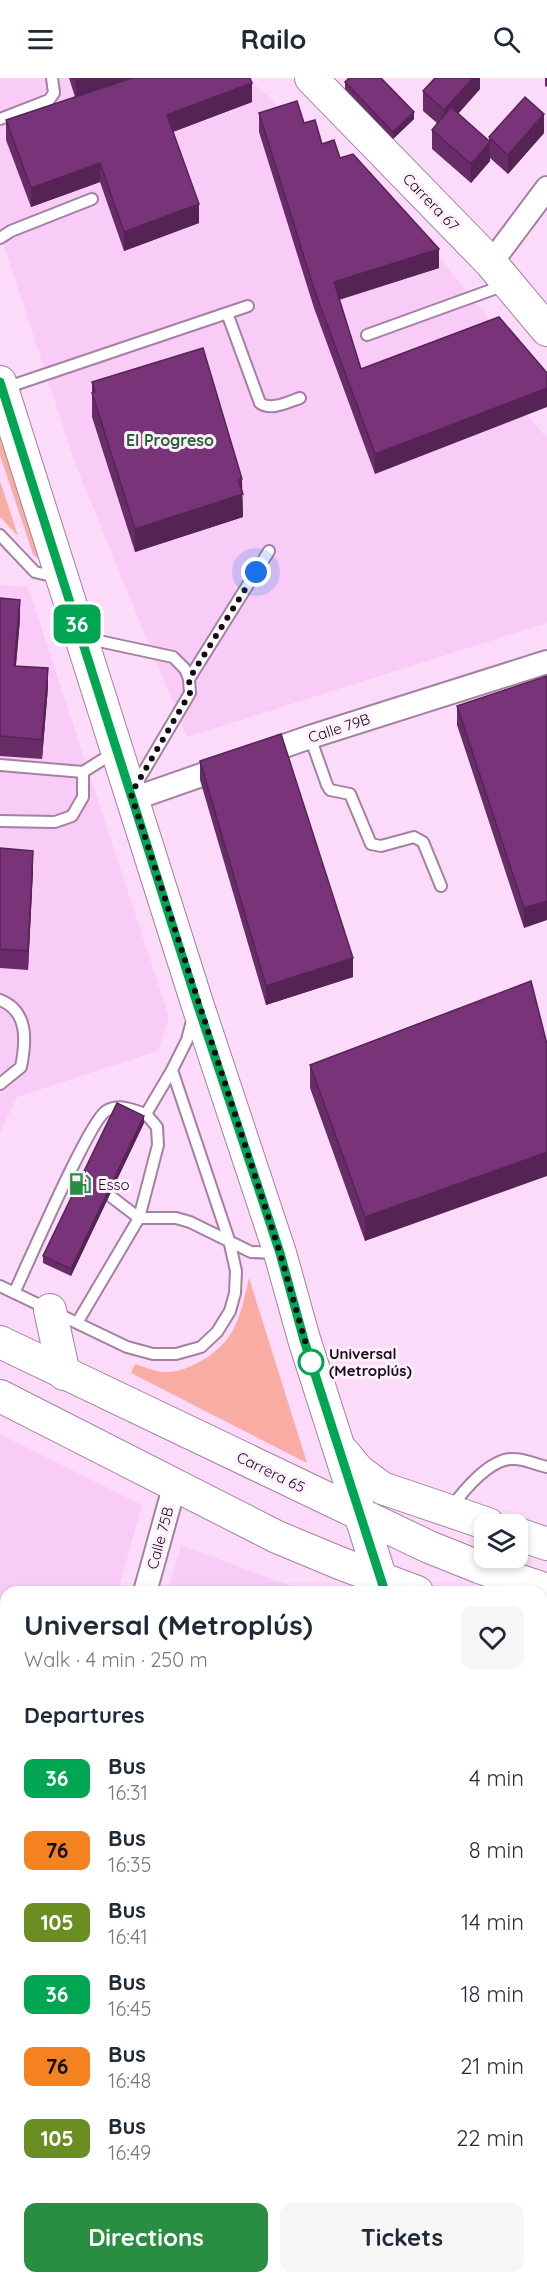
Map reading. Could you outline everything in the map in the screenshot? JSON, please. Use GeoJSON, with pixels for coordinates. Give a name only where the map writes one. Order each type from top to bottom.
{"type":"FeatureCollection","features":[{"type":"Feature","properties":{"kind":"main road","name":"Carrera 67"},"geometry":{"type":"LineString","coordinates":[[311,78],[500,274],[547,330]]}},
{"type":"Feature","properties":{"kind":"main road"},"geometry":{"type":"LineString","coordinates":[[1,386],[197,1003],[280,1253],[383,1585]]}},
{"type":"Feature","properties":{"kind":"main road"},"geometry":{"type":"LineString","coordinates":[[64,1316],[64,1374]]}},
{"type":"Feature","properties":{"kind":"main road","name":"Carrera 65"},"geometry":{"type":"LineString","coordinates":[[0,1342],[429,1547],[474,1558]]}},
{"type":"Feature","properties":{"kind":"main road"},"geometry":{"type":"LineString","coordinates":[[0,1395],[287,1541],[383,1585]]}},
{"type":"Feature","properties":{"kind":"main road"},"geometry":{"type":"LineString","coordinates":[[338,1445],[368,1480],[382,1488],[474,1519]]}},
{"type":"Feature","properties":{"kind":"main road","name":"Carrera 65"},"geometry":{"type":"LineString","coordinates":[[501,1568],[539,1586]]}},
{"type":"Feature","properties":{"kind":"street"},"geometry":{"type":"LineString","coordinates":[[500,274],[547,188]]}},
{"type":"Feature","properties":{"kind":"street","name":"Calle 79B"},"geometry":{"type":"LineString","coordinates":[[132,796],[547,662]]}},
{"type":"Feature","properties":{"kind":"street","name":"Calle 75B"},"geometry":{"type":"LineString","coordinates":[[147,1586],[175,1484]]}},
{"type":"Feature","properties":{"kind":"lane"},"geometry":{"type":"LineString","coordinates":[[0,119],[49,100],[54,93],[52,78]]}},
{"type":"Feature","properties":{"kind":"lane"},"geometry":{"type":"LineString","coordinates":[[0,238],[11,231],[92,199]]}},
{"type":"Feature","properties":{"kind":"lane"},"geometry":{"type":"LineString","coordinates":[[367,335],[500,274]]}},
{"type":"Feature","properties":{"kind":"lane"},"geometry":{"type":"LineString","coordinates":[[1,386],[248,306]]}},
{"type":"Feature","properties":{"kind":"lane"},"geometry":{"type":"LineString","coordinates":[[227,313],[260,403],[270,406],[300,398]]}},
{"type":"Feature","properties":{"kind":"lane"},"geometry":{"type":"LineString","coordinates":[[0,535],[35,572],[62,579]]}},
{"type":"Feature","properties":{"kind":"lane"},"geometry":{"type":"LineString","coordinates":[[189,679],[269,551]]}},
{"type":"Feature","properties":{"kind":"lane"},"geometry":{"type":"LineString","coordinates":[[81,637],[172,657],[185,669],[189,679],[190,693],[132,796]]}},
{"type":"Feature","properties":{"kind":"lane"},"geometry":{"type":"LineString","coordinates":[[310,737],[327,785],[330,790],[350,794],[371,844],[381,846],[414,837],[418,838],[423,843],[441,886]]}},
{"type":"Feature","properties":{"kind":"lane"},"geometry":{"type":"LineString","coordinates":[[0,765],[82,772],[118,754]]}},
{"type":"Feature","properties":{"kind":"lane"},"geometry":{"type":"LineString","coordinates":[[0,821],[55,822],[72,816],[83,797],[82,772]]}},
{"type":"Feature","properties":{"kind":"lane"},"geometry":{"type":"LineString","coordinates":[[0,1000],[10,1004],[24,1023],[26,1045],[21,1067],[0,1084]]}},
{"type":"Feature","properties":{"kind":"lane"},"geometry":{"type":"LineString","coordinates":[[146,1114],[187,1040],[197,1003]]}},
{"type":"Feature","properties":{"kind":"lane"},"geometry":{"type":"LineString","coordinates":[[0,1286],[127,1347],[153,1354],[176,1354],[201,1347],[217,1332],[230,1311],[235,1293],[236,1271],[229,1240],[172,1070]]}},
{"type":"Feature","properties":{"kind":"lane"},"geometry":{"type":"LineString","coordinates":[[14,1293],[73,1176],[92,1130],[104,1112],[121,1106],[146,1114],[156,1127],[158,1145],[139,1218],[64,1316]]}},
{"type":"Feature","properties":{"kind":"lane"},"geometry":{"type":"LineString","coordinates":[[109,1195],[139,1218],[183,1220],[251,1252],[280,1253]]}},
{"type":"Feature","properties":{"kind":"lane"},"geometry":{"type":"LineString","coordinates":[[449,1510],[477,1477],[496,1464],[513,1458],[547,1467]]}},
{"type":"Feature","properties":{"kind":"shaded area"},"geometry":{"type":"Polygon","coordinates":[[[0,78],[248,78],[441,259],[547,391],[527,415],[547,438],[547,623],[187,737],[76,466],[0,233],[0,78]]]}},
{"type":"Feature","properties":{"kind":"shaded area"},"geometry":{"type":"Polygon","coordinates":[[[0,412],[45,565],[33,554],[0,455],[0,412]]]}},
{"type":"Feature","properties":{"kind":"shaded area"},"geometry":{"type":"Polygon","coordinates":[[[0,481],[18,536],[0,517],[0,481]]]}},
{"type":"Feature","properties":{"kind":"shaded area"},"geometry":{"type":"Polygon","coordinates":[[[0,585],[28,587],[169,1017],[158,1051],[17,1097],[0,1133],[0,585]]]}},
{"type":"Feature","properties":{"kind":"shaded area"},"geometry":{"type":"Polygon","coordinates":[[[249,1278],[307,1463],[131,1373],[135,1364],[162,1372],[182,1370],[202,1361],[220,1347],[235,1326],[249,1278]]]}},
{"type":"Feature","properties":{"kind":"shaded area"},"geometry":{"type":"Polygon","coordinates":[[[0,1434],[142,1505],[119,1586],[0,1586],[0,1434]]]}},
{"type":"Feature","properties":{"kind":"shaded area"},"geometry":{"type":"Polygon","coordinates":[[[181,1545],[291,1586],[169,1586],[181,1545]]]}},
{"type":"Feature","properties":{"kind":"building"},"geometry":{"type":"Polygon","coordinates":[[[132,78],[250,78],[252,83],[167,115],[199,204],[124,232],[100,163],[31,188],[6,120],[132,78]]]}},
{"type":"Feature","properties":{"kind":"building"},"geometry":{"type":"Polygon","coordinates":[[[349,78],[381,78],[414,112],[393,132],[345,82],[349,78]]]}},
{"type":"Feature","properties":{"kind":"building"},"geometry":{"type":"Polygon","coordinates":[[[435,78],[473,78],[444,110],[423,91],[435,78]]]}},
{"type":"Feature","properties":{"kind":"building"},"geometry":{"type":"Polygon","coordinates":[[[525,97],[544,114],[508,155],[489,137],[525,97]]]}},
{"type":"Feature","properties":{"kind":"building"},"geometry":{"type":"Polygon","coordinates":[[[297,101],[304,123],[315,120],[322,144],[334,140],[340,158],[353,154],[439,249],[334,282],[361,369],[499,317],[547,373],[547,388],[375,454],[314,289],[259,113],[297,101]]]}},
{"type":"Feature","properties":{"kind":"building"},"geometry":{"type":"Polygon","coordinates":[[[451,107],[490,142],[471,164],[432,130],[451,107]]]}},
{"type":"Feature","properties":{"kind":"building"},"geometry":{"type":"Polygon","coordinates":[[[203,348],[242,479],[238,480],[243,494],[135,529],[92,393],[95,392],[92,382],[203,348]]]}},
{"type":"Feature","properties":{"kind":"building"},"geometry":{"type":"Polygon","coordinates":[[[0,598],[20,600],[14,666],[48,668],[42,740],[0,736],[0,598]]]}},
{"type":"Feature","properties":{"kind":"building"},"geometry":{"type":"Polygon","coordinates":[[[547,676],[547,901],[524,908],[457,706],[547,676]]]}},
{"type":"Feature","properties":{"kind":"building"},"geometry":{"type":"Polygon","coordinates":[[[281,734],[353,958],[266,986],[200,761],[281,734]]]}},
{"type":"Feature","properties":{"kind":"building"},"geometry":{"type":"Polygon","coordinates":[[[0,848],[33,851],[28,951],[0,949],[0,848]]]}},
{"type":"Feature","properties":{"kind":"building"},"geometry":{"type":"Polygon","coordinates":[[[531,981],[547,1044],[547,1152],[365,1217],[310,1065],[531,981]]]}},
{"type":"Feature","properties":{"kind":"building"},"geometry":{"type":"Polygon","coordinates":[[[117,1103],[144,1116],[71,1269],[43,1256],[117,1103]]]}},
{"type":"Feature","properties":{"kind":"bus line","name":"36"},"geometry":{"type":"LineString","coordinates":[[0,382],[197,1003],[280,1253],[304,1340],[383,1586]]}},
{"type":"Feature","properties":{"kind":"place","name":"Esso"},"geometry":{"type":"Point","coordinates":[80,1184]}},
{"type":"Feature","properties":{"kind":"place","name":"Universal (Metroplús)"},"geometry":{"type":"Point","coordinates":[311,1362]}},
{"type":"Feature","properties":{"kind":"district","name":"El Progreso"},"geometry":{"type":"Point","coordinates":[170,440]}},
{"type":"Feature","properties":{"kind":"route"},"geometry":{"type":"LineString","coordinates":[[256,572],[189,679],[190,693],[131,794],[280,1253],[311,1362]]}}]}
